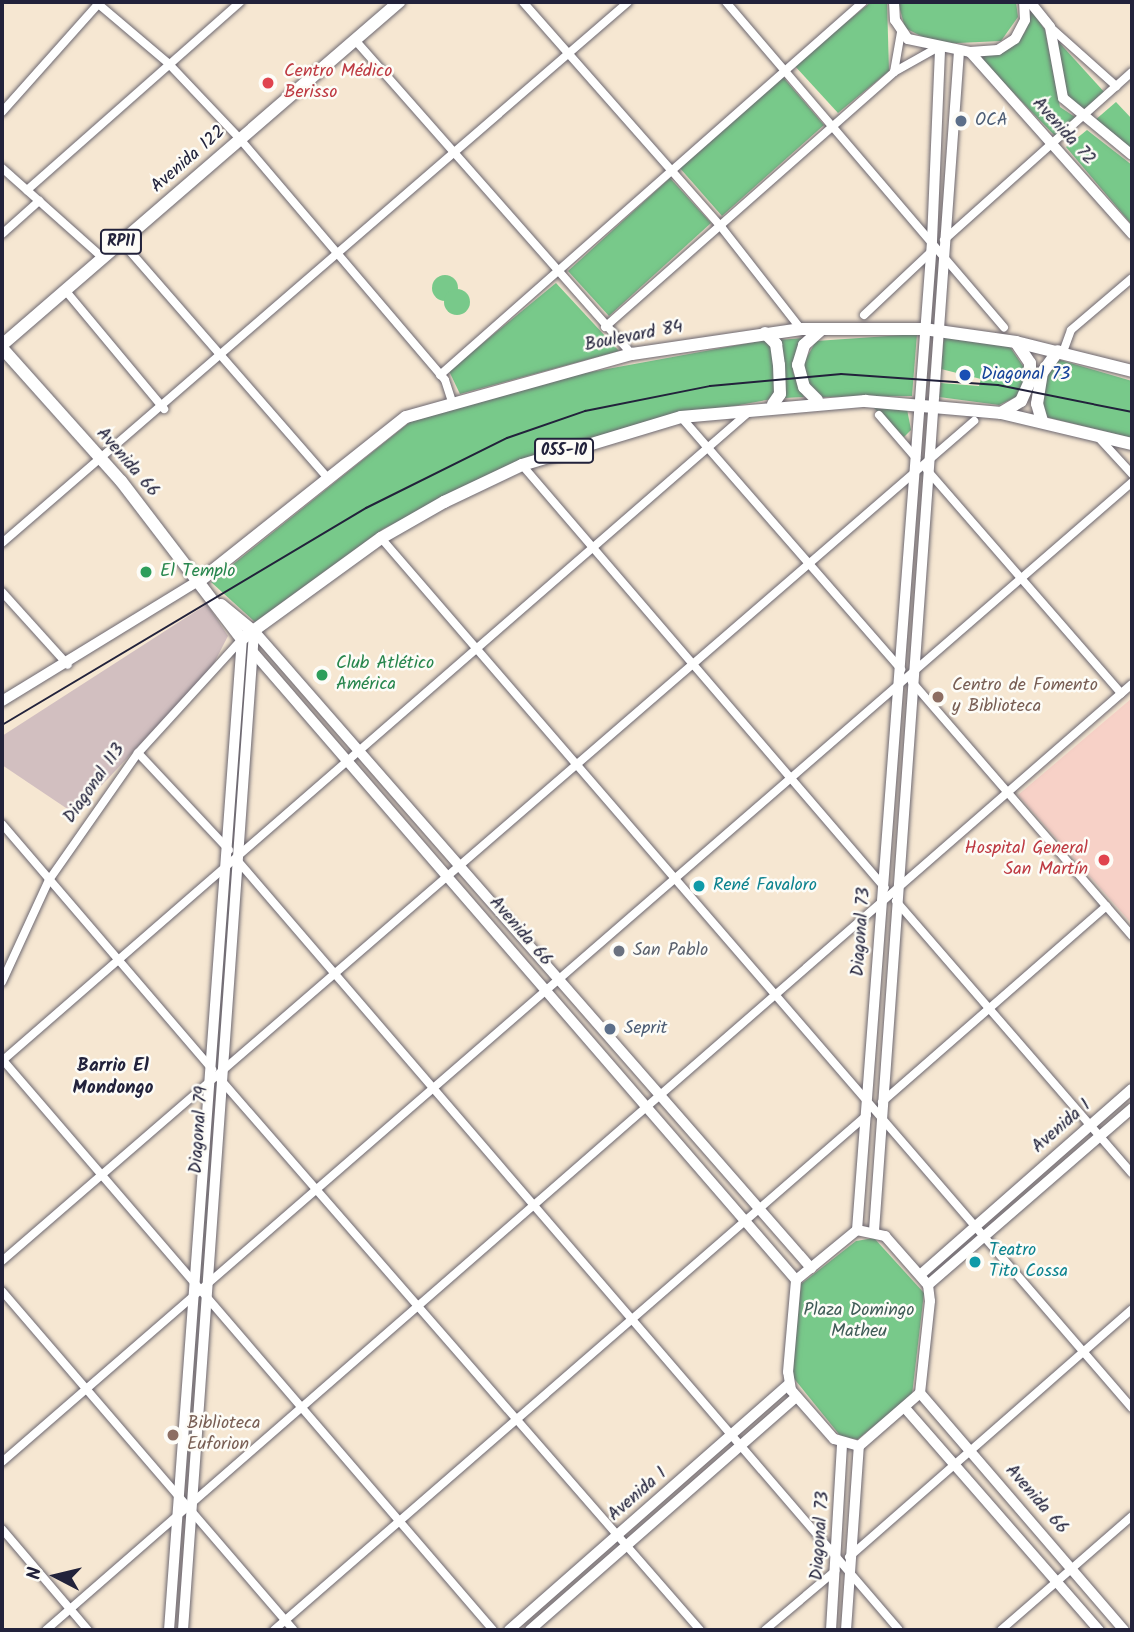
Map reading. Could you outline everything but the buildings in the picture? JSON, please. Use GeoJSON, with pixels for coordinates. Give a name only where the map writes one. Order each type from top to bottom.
{"type":"FeatureCollection","features":[{"type":"Feature","properties":{"kind":"main road","name":"Avenida 122"},"geometry":{"type":"LineString","coordinates":[[2,347],[399,2]]}},
{"type":"Feature","properties":{"kind":"main road"},"geometry":{"type":"LineString","coordinates":[[894,2],[901,33],[937,50],[964,52],[998,50],[1015,39],[1025,20],[1024,2]]}},
{"type":"Feature","properties":{"kind":"main road","name":"Diagonal 73"},"geometry":{"type":"LineString","coordinates":[[857,1230],[869,1109],[881,903],[916,464],[918,404],[933,246],[937,50]]}},
{"type":"Feature","properties":{"kind":"main road","name":"Diagonal 73"},"geometry":{"type":"LineString","coordinates":[[874,1231],[912,677],[930,474],[946,238],[964,52]]}},
{"type":"Feature","properties":{"kind":"main road"},"geometry":{"type":"LineString","coordinates":[[817,400],[804,387],[798,365],[804,345],[822,328]]}},
{"type":"Feature","properties":{"kind":"main road","name":"Boulevard 84"},"geometry":{"type":"LineString","coordinates":[[202,579],[390,427],[452,401],[632,354],[801,329],[924,329],[1016,342],[1132,370]]}},
{"type":"Feature","properties":{"kind":"main road"},"geometry":{"type":"LineString","coordinates":[[765,333],[776,344],[779,365],[780,394],[773,404]]}},
{"type":"Feature","properties":{"kind":"main road"},"geometry":{"type":"LineString","coordinates":[[1001,413],[1021,401],[1030,380],[1030,363],[1016,342]]}},
{"type":"Feature","properties":{"kind":"main road","name":"Avenida 66"},"geometry":{"type":"LineString","coordinates":[[2,347],[103,460],[202,579],[254,654],[547,989],[796,1280]]}},
{"type":"Feature","properties":{"kind":"main road"},"geometry":{"type":"LineString","coordinates":[[1042,421],[1037,404],[1042,373],[1060,351]]}},
{"type":"Feature","properties":{"kind":"main road","name":"055-10"},"geometry":{"type":"LineString","coordinates":[[254,632],[381,538],[522,465],[681,417],[817,400],[935,405],[1042,421],[1132,444]]}},
{"type":"Feature","properties":{"kind":"main road","name":"Avenida 66"},"geometry":{"type":"LineString","coordinates":[[221,605],[254,632],[811,1268]]}},
{"type":"Feature","properties":{"kind":"main road","name":"Diagonal 113"},"geometry":{"type":"LineString","coordinates":[[242,639],[254,632]]}},
{"type":"Feature","properties":{"kind":"main road","name":"Diagonal 79"},"geometry":{"type":"LineString","coordinates":[[183,1630],[220,1075],[254,632]]}},
{"type":"Feature","properties":{"kind":"main road","name":"Diagonal 79"},"geometry":{"type":"LineString","coordinates":[[169,1630],[222,869],[242,639]]}},
{"type":"Feature","properties":{"kind":"main road","name":"Avenida 1"},"geometry":{"type":"LineString","coordinates":[[920,1275],[1132,1089]]}},
{"type":"Feature","properties":{"kind":"main road","name":"Avenida 1"},"geometry":{"type":"LineString","coordinates":[[929,1285],[1132,1108]]}},
{"type":"Feature","properties":{"kind":"main road"},"geometry":{"type":"LineString","coordinates":[[857,1230],[874,1231],[929,1285],[920,1393],[859,1446],[842,1445],[796,1397],[789,1384],[796,1280],[857,1230]]}},
{"type":"Feature","properties":{"kind":"main road","name":"Avenida 1"},"geometry":{"type":"LineString","coordinates":[[509,1630],[789,1384]]}},
{"type":"Feature","properties":{"kind":"main road","name":"Avenida 66"},"geometry":{"type":"LineString","coordinates":[[920,1393],[1124,1630]]}},
{"type":"Feature","properties":{"kind":"main road","name":"Avenida 1"},"geometry":{"type":"LineString","coordinates":[[530,1630],[796,1397]]}},
{"type":"Feature","properties":{"kind":"main road"},"geometry":{"type":"LineString","coordinates":[[905,1408],[1100,1630]]}},
{"type":"Feature","properties":{"kind":"main road","name":"Diagonal 73"},"geometry":{"type":"LineString","coordinates":[[831,1630],[838,1563],[842,1445]]}},
{"type":"Feature","properties":{"kind":"main road","name":"Diagonal 73"},"geometry":{"type":"LineString","coordinates":[[846,1630],[859,1446]]}},
{"type":"Feature","properties":{"kind":"street"},"geometry":{"type":"LineString","coordinates":[[2,112],[98,2],[168,63],[240,139],[440,374],[452,401]]}},
{"type":"Feature","properties":{"kind":"street"},"geometry":{"type":"LineString","coordinates":[[27,190],[240,2]]}},
{"type":"Feature","properties":{"kind":"street"},"geometry":{"type":"LineString","coordinates":[[523,2],[722,228],[801,329]]}},
{"type":"Feature","properties":{"kind":"street"},"geometry":{"type":"LineString","coordinates":[[2,543],[164,409],[338,257],[452,152],[628,2]]}},
{"type":"Feature","properties":{"kind":"street"},"geometry":{"type":"LineString","coordinates":[[726,2],[1003,327]]}},
{"type":"Feature","properties":{"kind":"street"},"geometry":{"type":"LineString","coordinates":[[440,374],[863,2]]}},
{"type":"Feature","properties":{"kind":"street","name":"Avenida 72"},"geometry":{"type":"LineString","coordinates":[[1030,2],[1050,27],[1063,98],[1132,155]]}},
{"type":"Feature","properties":{"kind":"street"},"geometry":{"type":"LineString","coordinates":[[1050,27],[1116,86]]}},
{"type":"Feature","properties":{"kind":"street"},"geometry":{"type":"LineString","coordinates":[[894,72],[901,33]]}},
{"type":"Feature","properties":{"kind":"street"},"geometry":{"type":"LineString","coordinates":[[355,40],[556,272],[632,354]]}},
{"type":"Feature","properties":{"kind":"street"},"geometry":{"type":"LineString","coordinates":[[605,327],[722,228],[894,72],[937,50]]}},
{"type":"Feature","properties":{"kind":"street","name":"Avenida 72"},"geometry":{"type":"LineString","coordinates":[[964,52],[1052,143],[1132,234]]}},
{"type":"Feature","properties":{"kind":"street"},"geometry":{"type":"LineString","coordinates":[[864,315],[933,246],[946,238],[1132,72]]}},
{"type":"Feature","properties":{"kind":"street"},"geometry":{"type":"LineString","coordinates":[[2,168],[103,258]]}},
{"type":"Feature","properties":{"kind":"street"},"geometry":{"type":"LineString","coordinates":[[2,234],[39,201]]}},
{"type":"Feature","properties":{"kind":"street"},"geometry":{"type":"LineString","coordinates":[[121,241],[327,477]]}},
{"type":"Feature","properties":{"kind":"street"},"geometry":{"type":"LineString","coordinates":[[1060,351],[1071,330],[1132,278]]}},
{"type":"Feature","properties":{"kind":"street"},"geometry":{"type":"LineString","coordinates":[[65,290],[164,409]]}},
{"type":"Feature","properties":{"kind":"street"},"geometry":{"type":"LineString","coordinates":[[494,1630],[302,1408],[194,1276],[2,1060],[755,407]]}},
{"type":"Feature","properties":{"kind":"street"},"geometry":{"type":"LineString","coordinates":[[879,415],[916,464],[930,474],[1121,693]]}},
{"type":"Feature","properties":{"kind":"street"},"geometry":{"type":"LineString","coordinates":[[681,417],[898,667],[912,677],[1132,936]]}},
{"type":"Feature","properties":{"kind":"street"},"geometry":{"type":"LineString","coordinates":[[2,1261],[207,1083],[220,1075],[807,563],[916,464],[974,421]]}},
{"type":"Feature","properties":{"kind":"street"},"geometry":{"type":"LineString","coordinates":[[1096,434],[1132,474]]}},
{"type":"Feature","properties":{"kind":"street"},"geometry":{"type":"LineString","coordinates":[[522,465],[883,885],[896,895],[991,1011],[1132,1173]]}},
{"type":"Feature","properties":{"kind":"street"},"geometry":{"type":"LineString","coordinates":[[2,1462],[205,1289],[315,1190],[897,685],[912,677],[1132,482]]}},
{"type":"Feature","properties":{"kind":"street"},"geometry":{"type":"LineString","coordinates":[[381,538],[776,995],[869,1109],[883,1119],[1132,1408]]}},
{"type":"Feature","properties":{"kind":"street"},"geometry":{"type":"LineString","coordinates":[[2,701],[68,666],[202,579]]}},
{"type":"Feature","properties":{"kind":"street"},"geometry":{"type":"LineString","coordinates":[[2,592],[68,666]]}},
{"type":"Feature","properties":{"kind":"street","name":"Diagonal 113"},"geometry":{"type":"LineString","coordinates":[[2,982],[49,880],[138,753],[242,639]]}},
{"type":"Feature","properties":{"kind":"street"},"geometry":{"type":"LineString","coordinates":[[46,1630],[191,1509],[302,1408],[881,903],[896,895],[1132,684]]}},
{"type":"Feature","properties":{"kind":"street"},"geometry":{"type":"LineString","coordinates":[[138,753],[238,858],[628,1322],[734,1435],[838,1563],[899,1630]]}},
{"type":"Feature","properties":{"kind":"street"},"geometry":{"type":"LineString","coordinates":[[2,824],[116,962],[220,1075],[315,1190],[517,1417],[700,1630]]}},
{"type":"Feature","properties":{"kind":"street"},"geometry":{"type":"LineString","coordinates":[[275,1630],[401,1522],[517,1417],[748,1224],[869,1109],[884,1101],[991,1011],[1107,906]]}},
{"type":"Feature","properties":{"kind":"street"},"geometry":{"type":"LineString","coordinates":[[2,1291],[294,1630]]}},
{"type":"Feature","properties":{"kind":"street"},"geometry":{"type":"LineString","coordinates":[[765,1630],[838,1563],[851,1555],[1132,1309]]}},
{"type":"Feature","properties":{"kind":"street"},"geometry":{"type":"LineString","coordinates":[[1001,1630],[1132,1516]]}},
{"type":"Feature","properties":{"kind":"street"},"geometry":{"type":"LineString","coordinates":[[2,1529],[88,1630]]}},
{"type":"Feature","properties":{"kind":"shaded area"},"geometry":{"type":"Polygon","coordinates":[[[207,604],[228,636],[212,667],[75,814],[2,765],[2,736],[207,604]]]}},
{"type":"Feature","properties":{"kind":"shaded area","name":"Hospital General San Martín"},"geometry":{"type":"Polygon","coordinates":[[[1132,698],[1132,924],[1018,795],[1132,698]]]}},
{"type":"Feature","properties":{"kind":"green space"},"geometry":{"type":"Polygon","coordinates":[[[871,2],[887,2],[889,71],[838,113],[794,65],[871,2]]]}},
{"type":"Feature","properties":{"kind":"green space"},"geometry":{"type":"Polygon","coordinates":[[[898,2],[1016,2],[1018,17],[1001,41],[937,44],[905,28],[898,2]]]}},
{"type":"Feature","properties":{"kind":"green space"},"geometry":{"type":"Polygon","coordinates":[[[1030,8],[1045,30],[1060,107],[1078,119],[1056,137],[979,57],[1012,47],[1025,32],[1030,8]]]}},
{"type":"Feature","properties":{"kind":"green space"},"geometry":{"type":"Polygon","coordinates":[[[1056,39],[1106,94],[1085,110],[1067,96],[1056,39]]]}},
{"type":"Feature","properties":{"kind":"green space"},"geometry":{"type":"Polygon","coordinates":[[[782,76],[824,125],[722,216],[679,167],[782,76]]]}},
{"type":"Feature","properties":{"kind":"green space"},"geometry":{"type":"Polygon","coordinates":[[[1116,102],[1132,119],[1132,151],[1094,121],[1116,102]]]}},
{"type":"Feature","properties":{"kind":"green space"},"geometry":{"type":"Polygon","coordinates":[[[1087,130],[1132,165],[1132,225],[1066,147],[1087,130]]]}},
{"type":"Feature","properties":{"kind":"green space"},"geometry":{"type":"Polygon","coordinates":[[[670,178],[711,223],[609,316],[568,271],[670,178]]]}},
{"type":"Feature","properties":{"kind":"green space"},"geometry":{"type":"Polygon","coordinates":[[[445,275],[454,279],[458,288],[454,297],[445,301],[436,297],[432,288],[436,279],[445,275]]]}},
{"type":"Feature","properties":{"kind":"green space"},"geometry":{"type":"Polygon","coordinates":[[[556,283],[619,351],[460,394],[449,371],[556,283]]]}},
{"type":"Feature","properties":{"kind":"green space"},"geometry":{"type":"Polygon","coordinates":[[[457,289],[466,293],[470,302],[466,311],[457,315],[448,311],[444,302],[448,293],[457,289]]]}},
{"type":"Feature","properties":{"kind":"green space"},"geometry":{"type":"Polygon","coordinates":[[[917,334],[912,396],[822,397],[810,388],[803,364],[816,341],[917,334]]]}},
{"type":"Feature","properties":{"kind":"green space"},"geometry":{"type":"Polygon","coordinates":[[[944,335],[1010,347],[1027,372],[1020,395],[999,405],[939,397],[941,383],[979,386],[981,379],[941,369],[944,335]]]}},
{"type":"Feature","properties":{"kind":"green space"},"geometry":{"type":"Polygon","coordinates":[[[804,338],[793,372],[804,397],[784,398],[778,340],[804,338]]]}},
{"type":"Feature","properties":{"kind":"green space"},"geometry":{"type":"Polygon","coordinates":[[[771,341],[778,389],[772,399],[641,423],[519,461],[383,529],[255,622],[211,582],[410,422],[547,380],[771,341]]]}},
{"type":"Feature","properties":{"kind":"green space"},"geometry":{"type":"Polygon","coordinates":[[[1060,360],[1132,381],[1132,438],[1046,417],[1041,408],[1050,365],[1060,360]]]}},
{"type":"Feature","properties":{"kind":"green space"},"geometry":{"type":"Polygon","coordinates":[[[874,408],[907,409],[911,430],[904,437],[874,408]]]}},
{"type":"Feature","properties":{"kind":"green space","name":"Plaza Domingo Matheu"},"geometry":{"type":"Polygon","coordinates":[[[874,1238],[924,1293],[912,1395],[858,1439],[842,1438],[792,1376],[801,1284],[856,1241],[874,1238]]]}},
{"type":"Feature","properties":{"kind":"tram line"},"geometry":{"type":"LineString","coordinates":[[2,725],[366,508],[507,438],[585,411],[710,386],[841,374],[998,385],[1132,412]]}},
{"type":"Feature","properties":{"kind":"place","name":"Centro Médico Berisso"},"geometry":{"type":"Point","coordinates":[268,83]}},
{"type":"Feature","properties":{"kind":"place","name":"OCA"},"geometry":{"type":"Point","coordinates":[961,121]}},
{"type":"Feature","properties":{"kind":"place","name":"Diagonal 73"},"geometry":{"type":"Point","coordinates":[965,375]}},
{"type":"Feature","properties":{"kind":"place","name":"El Templo"},"geometry":{"type":"Point","coordinates":[146,572]}},
{"type":"Feature","properties":{"kind":"place","name":"Club Atlético América"},"geometry":{"type":"Point","coordinates":[322,675]}},
{"type":"Feature","properties":{"kind":"place","name":"Centro de Fomento y Biblioteca"},"geometry":{"type":"Point","coordinates":[938,697]}},
{"type":"Feature","properties":{"kind":"place","name":"Hospital General San Martín"},"geometry":{"type":"Point","coordinates":[1104,860]}},
{"type":"Feature","properties":{"kind":"place","name":"René Favaloro"},"geometry":{"type":"Point","coordinates":[699,886]}},
{"type":"Feature","properties":{"kind":"place","name":"San Pablo"},"geometry":{"type":"Point","coordinates":[619,951]}},
{"type":"Feature","properties":{"kind":"place","name":"Seprit"},"geometry":{"type":"Point","coordinates":[610,1029]}},
{"type":"Feature","properties":{"kind":"place","name":"Teatro Tito Cossa"},"geometry":{"type":"Point","coordinates":[975,1262]}},
{"type":"Feature","properties":{"kind":"place","name":"Biblioteca Euforion"},"geometry":{"type":"Point","coordinates":[173,1435]}},
{"type":"Feature","properties":{"kind":"district","name":"Barrio El Mondongo"},"geometry":{"type":"Point","coordinates":[113,1078]}}]}
